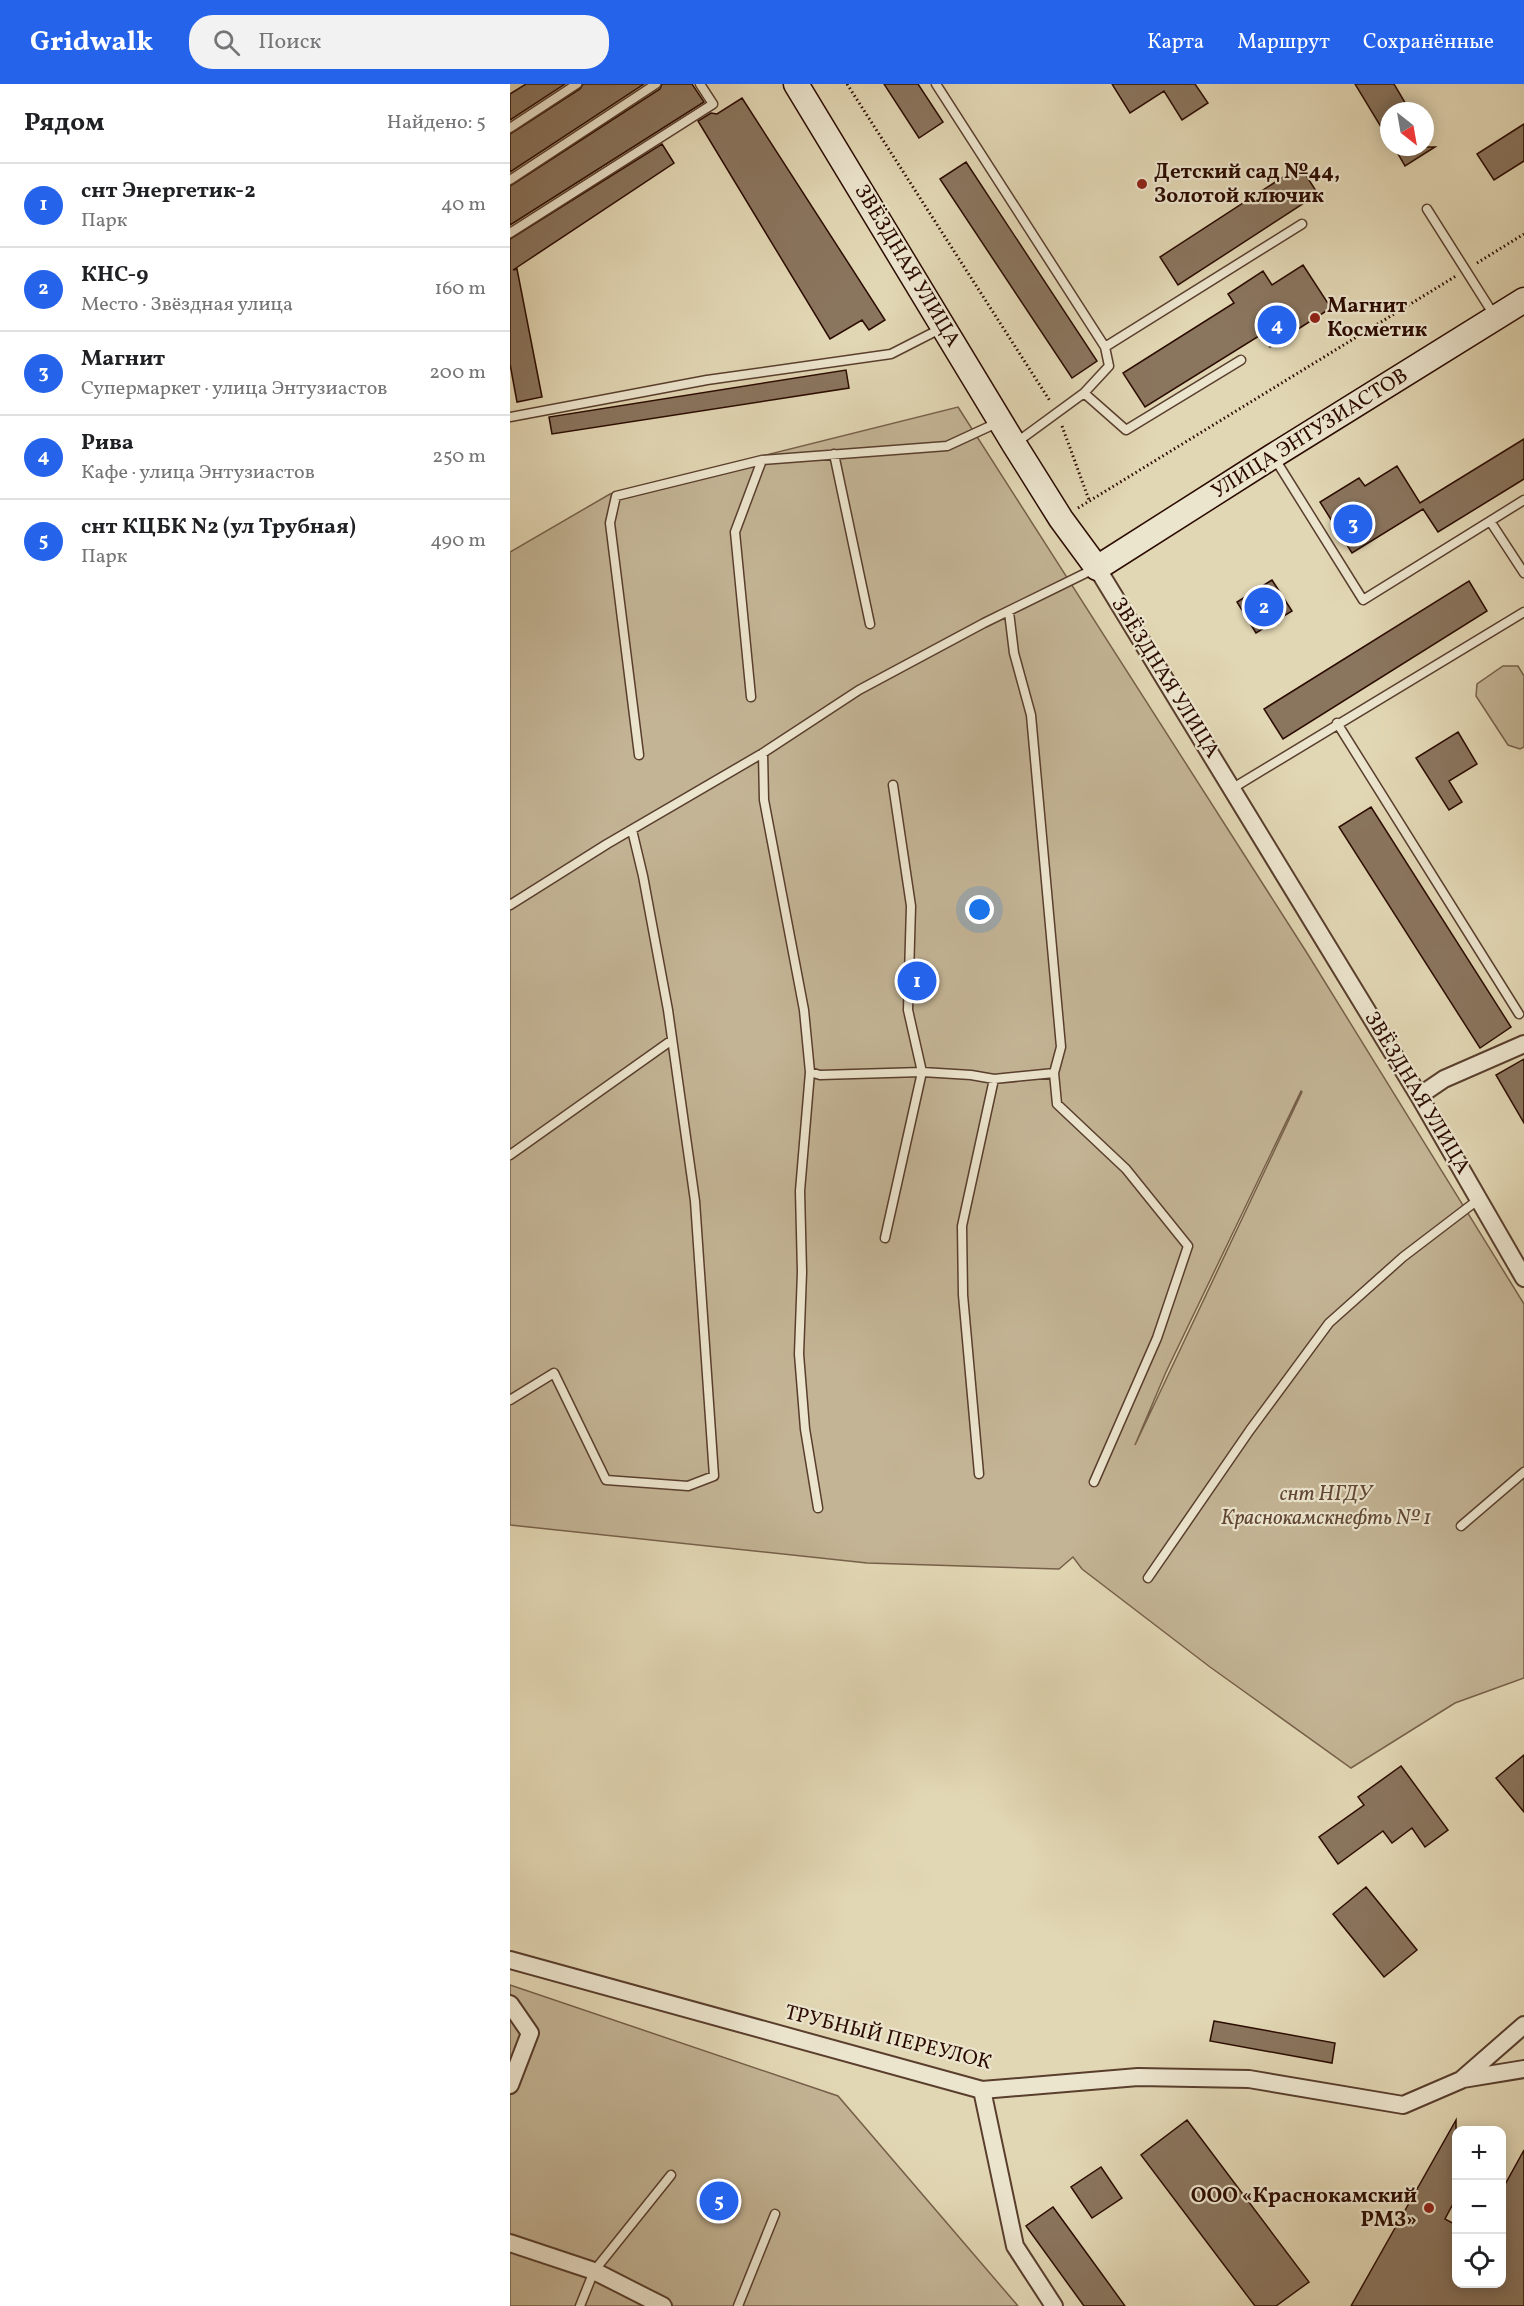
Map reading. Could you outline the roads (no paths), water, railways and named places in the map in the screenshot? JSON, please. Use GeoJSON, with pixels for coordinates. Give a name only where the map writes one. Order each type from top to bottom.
{"type":"FeatureCollection","features":[{"type":"Feature","properties":{"kind":"street","name":"ЗВЁЗДНАЯ УЛИЦА"},"geometry":{"type":"LineString","coordinates":[[796,84],[1000,422],[1061,519],[1097,568],[1233,788],[1419,1096],[1524,1278]]}},
{"type":"Feature","properties":{"kind":"street","name":"УЛИЦА ЭНТУЗИАСТОВ"},"geometry":{"type":"LineString","coordinates":[[1097,568],[1524,300]]}},
{"type":"Feature","properties":{"kind":"street"},"geometry":{"type":"LineString","coordinates":[[1419,1096],[1444,1079],[1524,1044]]}},
{"type":"Feature","properties":{"kind":"street","name":"ТРУБНЫЙ ПЕРЕУЛОК"},"geometry":{"type":"LineString","coordinates":[[510,1960],[982,2090],[1138,2076],[1249,2079],[1403,2105],[1461,2080],[1524,2025]]}},
{"type":"Feature","properties":{"kind":"street"},"geometry":{"type":"LineString","coordinates":[[510,2004],[530,2033],[510,2085]]}},
{"type":"Feature","properties":{"kind":"street"},"geometry":{"type":"LineString","coordinates":[[1461,2080],[1524,2069]]}},
{"type":"Feature","properties":{"kind":"street"},"geometry":{"type":"LineString","coordinates":[[982,2090],[1015,2246],[1054,2306]]}},
{"type":"Feature","properties":{"kind":"street"},"geometry":{"type":"LineString","coordinates":[[510,2243],[594,2271],[663,2306]]}},
{"type":"Feature","properties":{"kind":"lane"},"geometry":{"type":"LineString","coordinates":[[510,128],[577,84]]}},
{"type":"Feature","properties":{"kind":"lane"},"geometry":{"type":"LineString","coordinates":[[510,180],[656,84]]}},
{"type":"Feature","properties":{"kind":"lane"},"geometry":{"type":"LineString","coordinates":[[510,232],[713,104],[700,84]]}},
{"type":"Feature","properties":{"kind":"lane"},"geometry":{"type":"LineString","coordinates":[[936,84],[1105,347],[1109,366],[1084,393],[1014,444]]}},
{"type":"Feature","properties":{"kind":"lane"},"geometry":{"type":"LineString","coordinates":[[1427,209],[1497,318]]}},
{"type":"Feature","properties":{"kind":"lane"},"geometry":{"type":"LineString","coordinates":[[1105,347],[1302,224]]}},
{"type":"Feature","properties":{"kind":"lane"},"geometry":{"type":"LineString","coordinates":[[510,417],[707,380],[891,354],[943,327]]}},
{"type":"Feature","properties":{"kind":"lane"},"geometry":{"type":"LineString","coordinates":[[1084,393],[1126,430],[1241,360]]}},
{"type":"Feature","properties":{"kind":"lane"},"geometry":{"type":"LineString","coordinates":[[639,755],[610,523],[616,496],[762,460],[947,446],[1000,422]]}},
{"type":"Feature","properties":{"kind":"lane"},"geometry":{"type":"LineString","coordinates":[[834,454],[870,624]]}},
{"type":"Feature","properties":{"kind":"lane"},"geometry":{"type":"LineString","coordinates":[[1273,456],[1363,600],[1524,500]]}},
{"type":"Feature","properties":{"kind":"lane"},"geometry":{"type":"LineString","coordinates":[[751,697],[735,532],[762,460]]}},
{"type":"Feature","properties":{"kind":"lane"},"geometry":{"type":"LineString","coordinates":[[1490,521],[1524,573]]}},
{"type":"Feature","properties":{"kind":"lane"},"geometry":{"type":"LineString","coordinates":[[510,905],[763,753],[859,690],[984,622],[1097,568]]}},
{"type":"Feature","properties":{"kind":"lane"},"geometry":{"type":"LineString","coordinates":[[1009,612],[1014,653],[1031,715],[1061,1047],[1054,1073],[1057,1104],[1126,1169],[1188,1246],[1157,1338],[1094,1482]]}},
{"type":"Feature","properties":{"kind":"lane"},"geometry":{"type":"LineString","coordinates":[[1233,788],[1524,612]]}},
{"type":"Feature","properties":{"kind":"lane"},"geometry":{"type":"LineString","coordinates":[[1337,723],[1519,1014]]}},
{"type":"Feature","properties":{"kind":"lane"},"geometry":{"type":"LineString","coordinates":[[763,753],[764,800],[804,1010],[810,1072],[800,1191],[802,1272],[799,1354],[805,1429],[818,1508]]}},
{"type":"Feature","properties":{"kind":"lane"},"geometry":{"type":"LineString","coordinates":[[885,1238],[922,1072],[908,1010],[911,906],[893,785]]}},
{"type":"Feature","properties":{"kind":"lane"},"geometry":{"type":"LineString","coordinates":[[510,1400],[554,1373],[606,1480],[688,1486],[714,1476],[695,1201],[668,1010],[632,830]]}},
{"type":"Feature","properties":{"kind":"lane"},"geometry":{"type":"LineString","coordinates":[[510,1155],[672,1040]]}},
{"type":"Feature","properties":{"kind":"lane"},"geometry":{"type":"LineString","coordinates":[[810,1072],[820,1075],[922,1072],[994,1079],[1054,1073]]}},
{"type":"Feature","properties":{"kind":"lane"},"geometry":{"type":"LineString","coordinates":[[979,1474],[963,1294],[962,1226],[994,1079]]}},
{"type":"Feature","properties":{"kind":"lane"},"geometry":{"type":"LineString","coordinates":[[1148,1578],[1250,1430],[1329,1323],[1403,1257],[1479,1199]]}},
{"type":"Feature","properties":{"kind":"lane"},"geometry":{"type":"LineString","coordinates":[[1461,1526],[1524,1472]]}},
{"type":"Feature","properties":{"kind":"lane"},"geometry":{"type":"LineString","coordinates":[[579,2306],[594,2271],[671,2175]]}},
{"type":"Feature","properties":{"kind":"lane"},"geometry":{"type":"LineString","coordinates":[[738,2306],[775,2214]]}},
{"type":"Feature","properties":{"kind":"place","name":"Детский сад №44, Золотой ключик"},"geometry":{"type":"Point","coordinates":[1142,184]}},
{"type":"Feature","properties":{"kind":"place","name":"Магнит Косметик"},"geometry":{"type":"Point","coordinates":[1315,318]}},
{"type":"Feature","properties":{"kind":"place","name":"Рива"},"geometry":{"type":"Point","coordinates":[1277,325]}},
{"type":"Feature","properties":{"kind":"place","name":"Магнит"},"geometry":{"type":"Point","coordinates":[1353,524]}},
{"type":"Feature","properties":{"kind":"place","name":"КНС-9"},"geometry":{"type":"Point","coordinates":[1264,607]}},
{"type":"Feature","properties":{"kind":"place","name":"снт Энергетик-2"},"geometry":{"type":"Point","coordinates":[917,981]}},
{"type":"Feature","properties":{"kind":"place","name":"снт КЦБК N2 (ул Трубная)"},"geometry":{"type":"Point","coordinates":[719,2201]}},
{"type":"Feature","properties":{"kind":"place","name":"ООО «Краснокамский РМЗ»"},"geometry":{"type":"Point","coordinates":[1429,2208]}},
{"type":"Feature","properties":{"kind":"park label","name":"снт НГДУ Краснокамскнефть № 1"},"geometry":{"type":"Point","coordinates":[1326,1506]}}]}
